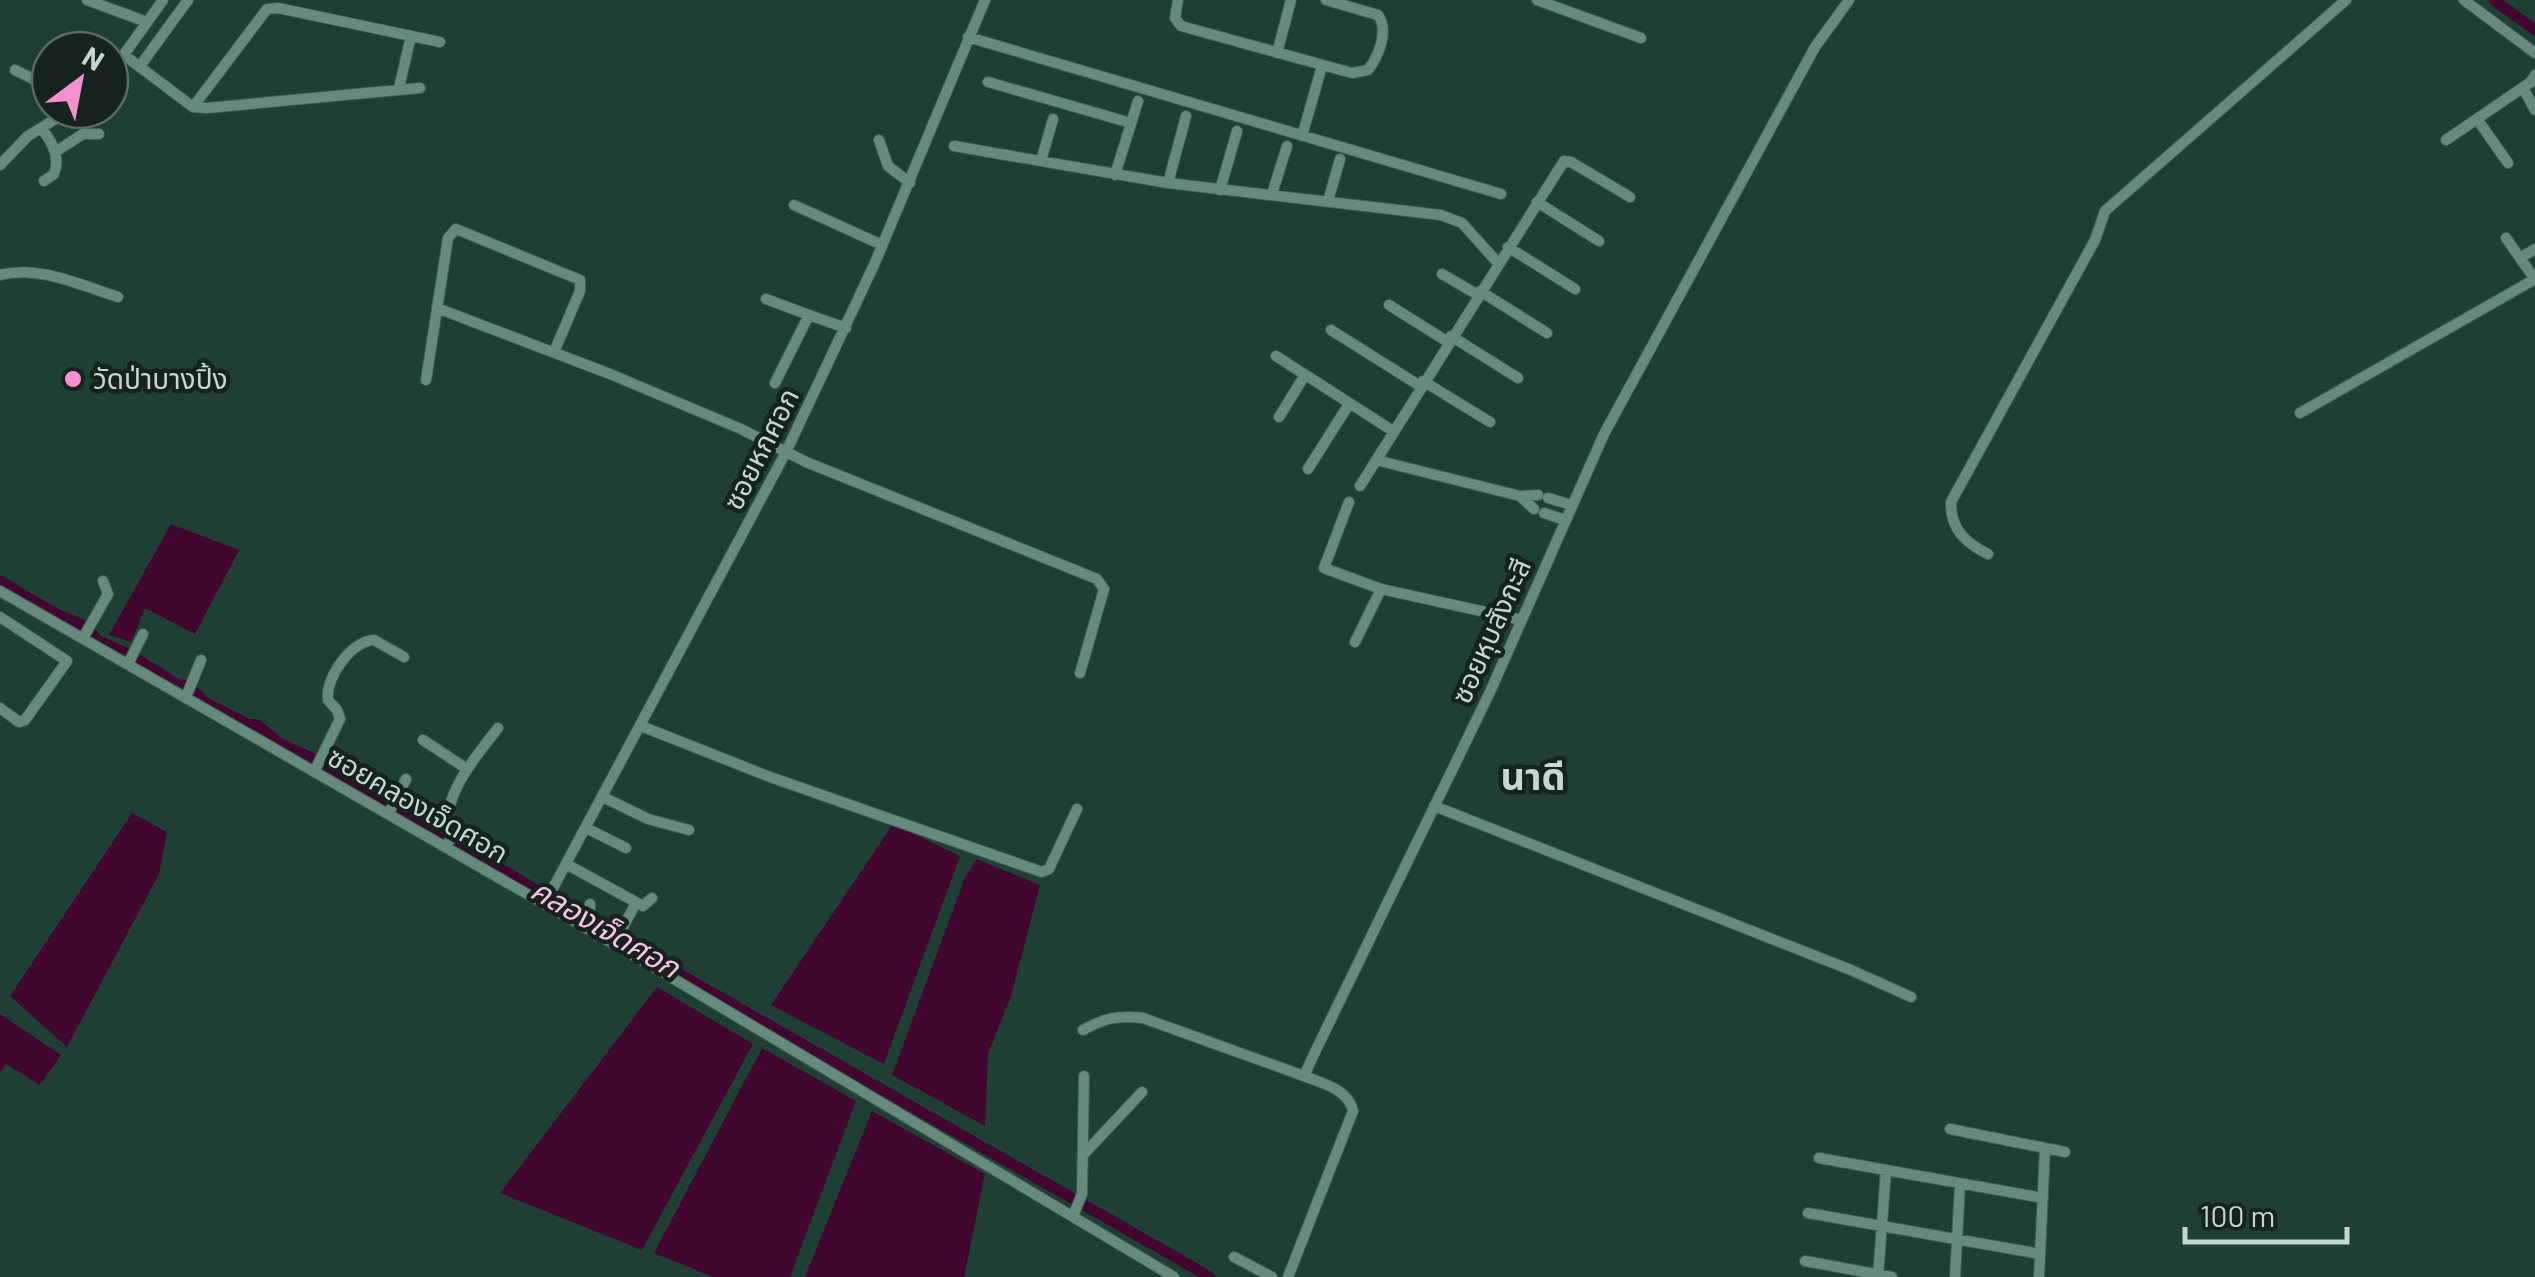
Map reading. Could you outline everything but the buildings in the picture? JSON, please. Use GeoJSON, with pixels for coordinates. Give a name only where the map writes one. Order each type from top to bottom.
{"type":"FeatureCollection","features":[{"type":"Feature","properties":{"kind":"street"},"geometry":{"type":"LineString","coordinates":[[88,0],[148,22]]}},
{"type":"Feature","properties":{"kind":"street"},"geometry":{"type":"LineString","coordinates":[[130,46],[163,0]]}},
{"type":"Feature","properties":{"kind":"street"},"geometry":{"type":"LineString","coordinates":[[140,66],[188,0]]}},
{"type":"Feature","properties":{"kind":"street","name":"ซอยหกศอก"},"geometry":{"type":"LineString","coordinates":[[545,904],[574,868],[611,801],[640,726],[790,454],[978,40],[985,0]]}},
{"type":"Feature","properties":{"kind":"street"},"geometry":{"type":"LineString","coordinates":[[1178,0],[1175,18],[1181,26],[1352,74],[1368,70],[1377,56],[1384,28],[1378,14],[1326,0]]}},
{"type":"Feature","properties":{"kind":"street"},"geometry":{"type":"LineString","coordinates":[[1276,53],[1290,0]]}},
{"type":"Feature","properties":{"kind":"street"},"geometry":{"type":"LineString","coordinates":[[1537,0],[1641,38]]}},
{"type":"Feature","properties":{"kind":"street","name":"ซอยหุบสังกะสี"},"geometry":{"type":"LineString","coordinates":[[1304,1076],[1441,809],[1604,434],[1815,47],[1849,0]]}},
{"type":"Feature","properties":{"kind":"street"},"geometry":{"type":"LineString","coordinates":[[1988,554],[1962,537],[1950,518],[1951,502],[2095,240],[2105,211],[2346,0]]}},
{"type":"Feature","properties":{"kind":"street"},"geometry":{"type":"LineString","coordinates":[[2464,0],[2535,53]]}},
{"type":"Feature","properties":{"kind":"street"},"geometry":{"type":"LineString","coordinates":[[193,106],[267,8],[440,42]]}},
{"type":"Feature","properties":{"kind":"street"},"geometry":{"type":"LineString","coordinates":[[399,88],[411,36]]}},
{"type":"Feature","properties":{"kind":"street"},"geometry":{"type":"LineString","coordinates":[[978,40],[1502,194]]}},
{"type":"Feature","properties":{"kind":"street"},"geometry":{"type":"LineString","coordinates":[[130,58],[193,106],[207,108],[420,88]]}},
{"type":"Feature","properties":{"kind":"street"},"geometry":{"type":"LineString","coordinates":[[1302,136],[1322,66]]}},
{"type":"Feature","properties":{"kind":"street"},"geometry":{"type":"LineString","coordinates":[[15,70],[30,78]]}},
{"type":"Feature","properties":{"kind":"street"},"geometry":{"type":"LineString","coordinates":[[2446,140],[2535,75]]}},
{"type":"Feature","properties":{"kind":"street"},"geometry":{"type":"LineString","coordinates":[[988,82],[1131,122]]}},
{"type":"Feature","properties":{"kind":"street"},"geometry":{"type":"LineString","coordinates":[[2522,88],[2535,110]]}},
{"type":"Feature","properties":{"kind":"street"},"geometry":{"type":"LineString","coordinates":[[1115,175],[1138,101]]}},
{"type":"Feature","properties":{"kind":"street"},"geometry":{"type":"LineString","coordinates":[[1168,183],[1186,116]]}},
{"type":"Feature","properties":{"kind":"street"},"geometry":{"type":"LineString","coordinates":[[1041,162],[1054,119]]}},
{"type":"Feature","properties":{"kind":"street"},"geometry":{"type":"LineString","coordinates":[[2477,119],[2508,163]]}},
{"type":"Feature","properties":{"kind":"street"},"geometry":{"type":"LineString","coordinates":[[2,159],[38,130]]}},
{"type":"Feature","properties":{"kind":"street"},"geometry":{"type":"LineString","coordinates":[[43,130],[51,140],[57,168],[44,182]]}},
{"type":"Feature","properties":{"kind":"street"},"geometry":{"type":"LineString","coordinates":[[1220,190],[1237,131]]}},
{"type":"Feature","properties":{"kind":"street"},"geometry":{"type":"LineString","coordinates":[[55,152],[83,134],[99,134]]}},
{"type":"Feature","properties":{"kind":"street"},"geometry":{"type":"LineString","coordinates":[[879,140],[888,166],[910,183]]}},
{"type":"Feature","properties":{"kind":"street"},"geometry":{"type":"LineString","coordinates":[[954,146],[1168,183],[1453,219],[1467,228],[1498,263]]}},
{"type":"Feature","properties":{"kind":"street"},"geometry":{"type":"LineString","coordinates":[[1272,194],[1287,146]]}},
{"type":"Feature","properties":{"kind":"street"},"geometry":{"type":"LineString","coordinates":[[1328,201],[1340,159]]}},
{"type":"Feature","properties":{"kind":"street"},"geometry":{"type":"LineString","coordinates":[[1360,486],[1566,160],[1630,197]]}},
{"type":"Feature","properties":{"kind":"street"},"geometry":{"type":"LineString","coordinates":[[1537,202],[1600,241]]}},
{"type":"Feature","properties":{"kind":"street"},"geometry":{"type":"LineString","coordinates":[[794,205],[882,245]]}},
{"type":"Feature","properties":{"kind":"street"},"geometry":{"type":"LineString","coordinates":[[426,380],[452,230],[580,280],[580,291],[554,352]]}},
{"type":"Feature","properties":{"kind":"street"},"geometry":{"type":"LineString","coordinates":[[2300,414],[2534,278],[2506,238]]}},
{"type":"Feature","properties":{"kind":"street"},"geometry":{"type":"LineString","coordinates":[[1508,247],[1574,289]]}},
{"type":"Feature","properties":{"kind":"street"},"geometry":{"type":"LineString","coordinates":[[2520,258],[2535,249]]}},
{"type":"Feature","properties":{"kind":"street"},"geometry":{"type":"LineString","coordinates":[[0,275],[21,270],[41,273],[118,297]]}},
{"type":"Feature","properties":{"kind":"street"},"geometry":{"type":"LineString","coordinates":[[1442,274],[1547,333]]}},
{"type":"Feature","properties":{"kind":"street"},"geometry":{"type":"LineString","coordinates":[[766,299],[846,328]]}},
{"type":"Feature","properties":{"kind":"street"},"geometry":{"type":"LineString","coordinates":[[1389,305],[1518,378]]}},
{"type":"Feature","properties":{"kind":"street"},"geometry":{"type":"LineString","coordinates":[[437,308],[741,429],[806,462],[1102,582],[1103,598],[1080,673]]}},
{"type":"Feature","properties":{"kind":"street"},"geometry":{"type":"LineString","coordinates":[[774,383],[809,314]]}},
{"type":"Feature","properties":{"kind":"street"},"geometry":{"type":"LineString","coordinates":[[1331,330],[1490,422]]}},
{"type":"Feature","properties":{"kind":"street"},"geometry":{"type":"LineString","coordinates":[[1276,356],[1393,432]]}},
{"type":"Feature","properties":{"kind":"street"},"geometry":{"type":"LineString","coordinates":[[1279,417],[1305,375]]}},
{"type":"Feature","properties":{"kind":"street"},"geometry":{"type":"LineString","coordinates":[[1308,469],[1350,404]]}},
{"type":"Feature","properties":{"kind":"street"},"geometry":{"type":"LineString","coordinates":[[1376,460],[1520,496],[1539,511],[1565,520]]}},
{"type":"Feature","properties":{"kind":"street"},"geometry":{"type":"LineString","coordinates":[[1520,496],[1530,493],[1572,504]]}},
{"type":"Feature","properties":{"kind":"street"},"geometry":{"type":"LineString","coordinates":[[1349,502],[1324,568],[1382,589],[1522,620]]}},
{"type":"Feature","properties":{"kind":"street"},"geometry":{"type":"LineString","coordinates":[[85,636],[108,594],[102,580]]}},
{"type":"Feature","properties":{"kind":"street"},"geometry":{"type":"LineString","coordinates":[[1355,642],[1382,589]]}},
{"type":"Feature","properties":{"kind":"street","name":"ซอยคลองเจ็ดศอก"},"geometry":{"type":"LineString","coordinates":[[0,591],[132,658],[389,814],[449,841],[545,904],[588,916],[617,937],[1076,1209],[1174,1277]]}},
{"type":"Feature","properties":{"kind":"street"},"geometry":{"type":"LineString","coordinates":[[0,617],[67,661],[26,720],[18,722],[0,708]]}},
{"type":"Feature","properties":{"kind":"street"},"geometry":{"type":"LineString","coordinates":[[132,658],[143,634]]}},
{"type":"Feature","properties":{"kind":"street"},"geometry":{"type":"LineString","coordinates":[[315,768],[340,719],[326,695],[352,649],[358,643],[374,640],[404,657]]}},
{"type":"Feature","properties":{"kind":"street"},"geometry":{"type":"LineString","coordinates":[[186,694],[201,660]]}},
{"type":"Feature","properties":{"kind":"street"},"geometry":{"type":"LineString","coordinates":[[640,726],[770,777],[1042,872],[1049,868],[1077,808]]}},
{"type":"Feature","properties":{"kind":"street"},"geometry":{"type":"LineString","coordinates":[[449,841],[456,831],[448,826],[447,818],[467,769],[498,728]]}},
{"type":"Feature","properties":{"kind":"street"},"geometry":{"type":"LineString","coordinates":[[422,740],[467,769]]}},
{"type":"Feature","properties":{"kind":"street"},"geometry":{"type":"LineString","coordinates":[[389,814],[406,779]]}},
{"type":"Feature","properties":{"kind":"street"},"geometry":{"type":"LineString","coordinates":[[611,801],[648,819],[688,830]]}},
{"type":"Feature","properties":{"kind":"street"},"geometry":{"type":"LineString","coordinates":[[1441,809],[1851,970],[1911,998]]}},
{"type":"Feature","properties":{"kind":"street"},"geometry":{"type":"LineString","coordinates":[[594,832],[626,848]]}},
{"type":"Feature","properties":{"kind":"street"},"geometry":{"type":"LineString","coordinates":[[574,868],[636,902],[647,906],[652,898]]}},
{"type":"Feature","properties":{"kind":"street"},"geometry":{"type":"LineString","coordinates":[[617,937],[636,902]]}},
{"type":"Feature","properties":{"kind":"street"},"geometry":{"type":"LineString","coordinates":[[1083,1030],[1103,1018],[1143,1018],[1304,1076],[1349,1098],[1353,1111],[1288,1277]]}},
{"type":"Feature","properties":{"kind":"street"},"geometry":{"type":"LineString","coordinates":[[1076,1209],[1084,1154],[1084,1076]]}},
{"type":"Feature","properties":{"kind":"street"},"geometry":{"type":"LineString","coordinates":[[1084,1154],[1142,1092]]}},
{"type":"Feature","properties":{"kind":"street"},"geometry":{"type":"LineString","coordinates":[[1950,1129],[2065,1152]]}},
{"type":"Feature","properties":{"kind":"street"},"geometry":{"type":"LineString","coordinates":[[2039,1277],[2045,1148]]}},
{"type":"Feature","properties":{"kind":"street"},"geometry":{"type":"LineString","coordinates":[[1819,1158],[2043,1198]]}},
{"type":"Feature","properties":{"kind":"street"},"geometry":{"type":"LineString","coordinates":[[1878,1276],[1886,1170]]}},
{"type":"Feature","properties":{"kind":"street"},"geometry":{"type":"LineString","coordinates":[[1955,1277],[1960,1184]]}},
{"type":"Feature","properties":{"kind":"street"},"geometry":{"type":"LineString","coordinates":[[1808,1212],[2040,1254]]}},
{"type":"Feature","properties":{"kind":"street"},"geometry":{"type":"LineString","coordinates":[[1234,1257],[1272,1277]]}},
{"type":"Feature","properties":{"kind":"street"},"geometry":{"type":"LineString","coordinates":[[1805,1261],[1892,1277]]}},
{"type":"Feature","properties":{"kind":"shaded area"},"geometry":{"type":"Polygon","coordinates":[[[171,524],[239,550],[195,634],[145,608],[131,642],[109,635],[171,524]]]}},
{"type":"Feature","properties":{"kind":"shaded area"},"geometry":{"type":"Polygon","coordinates":[[[132,813],[167,832],[159,874],[67,1047],[10,996],[132,813]]]}},
{"type":"Feature","properties":{"kind":"shaded area"},"geometry":{"type":"Polygon","coordinates":[[[893,824],[960,856],[884,1064],[771,1005],[893,824]]]}},
{"type":"Feature","properties":{"kind":"shaded area"},"geometry":{"type":"Polygon","coordinates":[[[976,859],[1040,885],[1011,996],[988,1054],[985,1126],[892,1075],[964,880],[976,859]]]}},
{"type":"Feature","properties":{"kind":"shaded area"},"geometry":{"type":"Polygon","coordinates":[[[657,987],[753,1044],[642,1250],[500,1193],[657,987]]]}},
{"type":"Feature","properties":{"kind":"shaded area"},"geometry":{"type":"Polygon","coordinates":[[[0,1014],[61,1055],[40,1085],[6,1064],[0,1073],[0,1014]]]}},
{"type":"Feature","properties":{"kind":"shaded area"},"geometry":{"type":"Polygon","coordinates":[[[762,1048],[856,1101],[790,1277],[713,1277],[654,1253],[762,1048]]]}},
{"type":"Feature","properties":{"kind":"shaded area"},"geometry":{"type":"Polygon","coordinates":[[[872,1111],[985,1174],[964,1277],[805,1277],[872,1111]]]}},
{"type":"Feature","properties":{"kind":"waterway"},"geometry":{"type":"LineString","coordinates":[[2494,0],[2535,30]]}},
{"type":"Feature","properties":{"kind":"waterway","name":"คลองเจ็ดศอก"},"geometry":{"type":"LineString","coordinates":[[0,581],[54,613],[87,627],[97,640],[132,656],[178,685],[188,685],[203,701],[247,724],[257,725],[279,743],[316,760],[571,911],[590,916],[648,956],[1210,1277]]}},
{"type":"Feature","properties":{"kind":"place","name":"วัดป่าบางปิ้ง"},"geometry":{"type":"Point","coordinates":[73,379]}},
{"type":"Feature","properties":{"kind":"district","name":"นาดี"},"geometry":{"type":"Point","coordinates":[1533,777]}}]}
